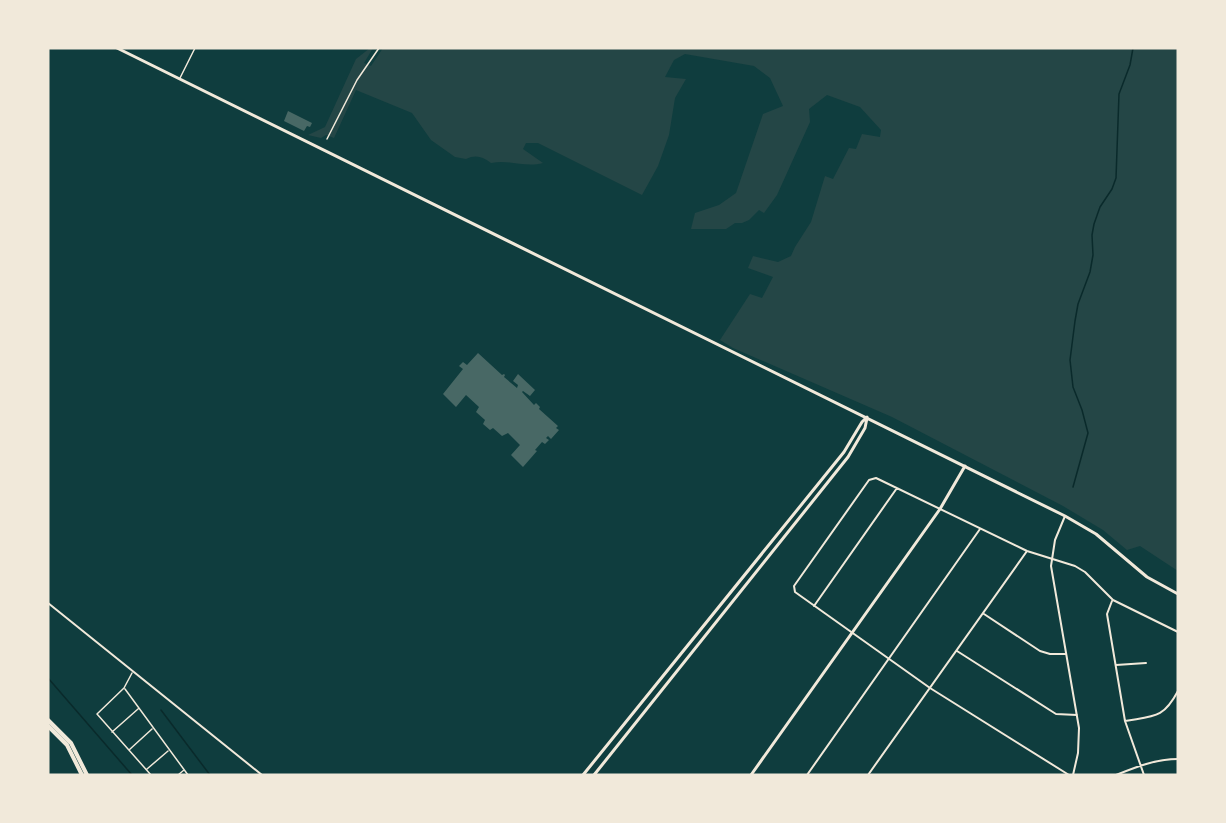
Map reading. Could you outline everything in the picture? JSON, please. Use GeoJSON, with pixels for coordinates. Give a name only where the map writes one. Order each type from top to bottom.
{"type":"FeatureCollection","features":[{"type":"Feature","properties":{"kind":"main road"},"geometry":{"type":"LineString","coordinates":[[48,720],[71,743],[87,775]]}},
{"type":"Feature","properties":{"kind":"main road"},"geometry":{"type":"LineString","coordinates":[[48,726],[67,745],[82,775]]}},
{"type":"Feature","properties":{"kind":"street"},"geometry":{"type":"LineString","coordinates":[[117,48],[1065,516],[1096,534],[1147,577],[1178,594]]}},
{"type":"Feature","properties":{"kind":"street"},"geometry":{"type":"LineString","coordinates":[[584,775],[844,452],[867,417]]}},
{"type":"Feature","properties":{"kind":"street"},"geometry":{"type":"LineString","coordinates":[[594,775],[848,457],[865,428],[867,417]]}},
{"type":"Feature","properties":{"kind":"street"},"geometry":{"type":"LineString","coordinates":[[751,775],[940,509],[965,466]]}},
{"type":"Feature","properties":{"kind":"street"},"geometry":{"type":"LineString","coordinates":[[1065,516],[1055,540],[1052,559],[1052,576],[1077,715],[1079,748],[1071,775],[930,688],[795,592],[794,586],[869,480],[876,478],[1027,551],[1052,559],[1085,572],[1113,600],[1178,632]]}},
{"type":"Feature","properties":{"kind":"street"},"geometry":{"type":"LineString","coordinates":[[814,606],[897,488]]}},
{"type":"Feature","properties":{"kind":"street"},"geometry":{"type":"LineString","coordinates":[[807,775],[980,529]]}},
{"type":"Feature","properties":{"kind":"street"},"geometry":{"type":"LineString","coordinates":[[868,775],[1027,551]]}},
{"type":"Feature","properties":{"kind":"street"},"geometry":{"type":"LineString","coordinates":[[1113,600],[1107,614],[1125,721],[1144,775]]}},
{"type":"Feature","properties":{"kind":"street"},"geometry":{"type":"LineString","coordinates":[[48,603],[262,775]]}},
{"type":"Feature","properties":{"kind":"street"},"geometry":{"type":"LineString","coordinates":[[983,614],[1040,651],[1050,654],[1066,654]]}},
{"type":"Feature","properties":{"kind":"street"},"geometry":{"type":"LineString","coordinates":[[956,651],[1056,714],[1077,715]]}},
{"type":"Feature","properties":{"kind":"street"},"geometry":{"type":"LineString","coordinates":[[1116,665],[1146,663]]}},
{"type":"Feature","properties":{"kind":"street"},"geometry":{"type":"LineString","coordinates":[[1125,721],[1157,716],[1171,705],[1178,692]]}},
{"type":"Feature","properties":{"kind":"street"},"geometry":{"type":"LineString","coordinates":[[1116,775],[1140,765],[1166,759],[1178,759]]}},
{"type":"Feature","properties":{"kind":"lane"},"geometry":{"type":"LineString","coordinates":[[180,79],[195,48]]}},
{"type":"Feature","properties":{"kind":"lane"},"geometry":{"type":"LineString","coordinates":[[327,139],[357,80],[379,48]]}},
{"type":"Feature","properties":{"kind":"lane"},"geometry":{"type":"LineString","coordinates":[[133,671],[124,688],[96,714],[151,775]]}},
{"type":"Feature","properties":{"kind":"lane"},"geometry":{"type":"LineString","coordinates":[[124,688],[188,775]]}},
{"type":"Feature","properties":{"kind":"lane"},"geometry":{"type":"LineString","coordinates":[[111,732],[139,708]]}},
{"type":"Feature","properties":{"kind":"lane"},"geometry":{"type":"LineString","coordinates":[[128,750],[153,729]]}},
{"type":"Feature","properties":{"kind":"lane"},"geometry":{"type":"LineString","coordinates":[[146,770],[169,750]]}},
{"type":"Feature","properties":{"kind":"lane"},"geometry":{"type":"LineString","coordinates":[[178,775],[184,770]]}},
{"type":"Feature","properties":{"kind":"shaded area"},"geometry":{"type":"Polygon","coordinates":[[[373,48],[364,63],[371,66],[383,48],[1178,48],[1178,571],[1140,546],[1127,550],[1103,530],[1063,506],[892,417],[733,348],[720,340],[750,294],[762,298],[773,277],[748,268],[753,256],[778,262],[791,256],[811,222],[825,176],[833,179],[849,148],[856,149],[862,134],[880,137],[881,130],[860,107],[827,95],[809,109],[810,122],[777,195],[764,213],[759,210],[749,220],[735,223],[726,229],[691,229],[695,213],[719,205],[736,193],[763,114],[783,106],[770,78],[754,66],[685,54],[674,60],[665,77],[686,79],[675,98],[669,135],[658,166],[642,195],[538,143],[526,143],[523,149],[543,163],[491,163],[479,157],[466,159],[455,157],[431,140],[412,113],[356,90],[334,138],[326,135],[321,138],[308,135],[325,127],[356,59],[373,48]]]}},
{"type":"Feature","properties":{"kind":"building"},"geometry":{"type":"Polygon","coordinates":[[[288,111],[312,123],[310,127],[307,126],[304,131],[284,121],[288,111]]]}},
{"type":"Feature","properties":{"kind":"building"},"geometry":{"type":"Polygon","coordinates":[[[478,353],[517,388],[518,385],[513,381],[518,374],[535,390],[530,396],[522,392],[558,426],[556,428],[559,430],[551,439],[548,436],[546,438],[549,440],[545,444],[542,442],[523,467],[511,455],[520,445],[508,433],[502,436],[493,428],[490,430],[483,424],[485,420],[476,412],[479,407],[466,395],[456,407],[443,394],[463,369],[459,366],[463,362],[467,365],[478,353]]]}},
{"type":"Feature","properties":{"kind":"waterway"},"geometry":{"type":"LineString","coordinates":[[1073,487],[1088,433],[1073,387],[1070,360],[1075,321],[1078,304],[1090,272],[1094,224],[1100,207],[1112,189],[1116,178],[1119,94],[1130,65],[1133,48]]}},
{"type":"Feature","properties":{"kind":"waterway"},"geometry":{"type":"LineString","coordinates":[[48,678],[132,775]]}},
{"type":"Feature","properties":{"kind":"waterway"},"geometry":{"type":"LineString","coordinates":[[161,710],[210,775]]}}]}
